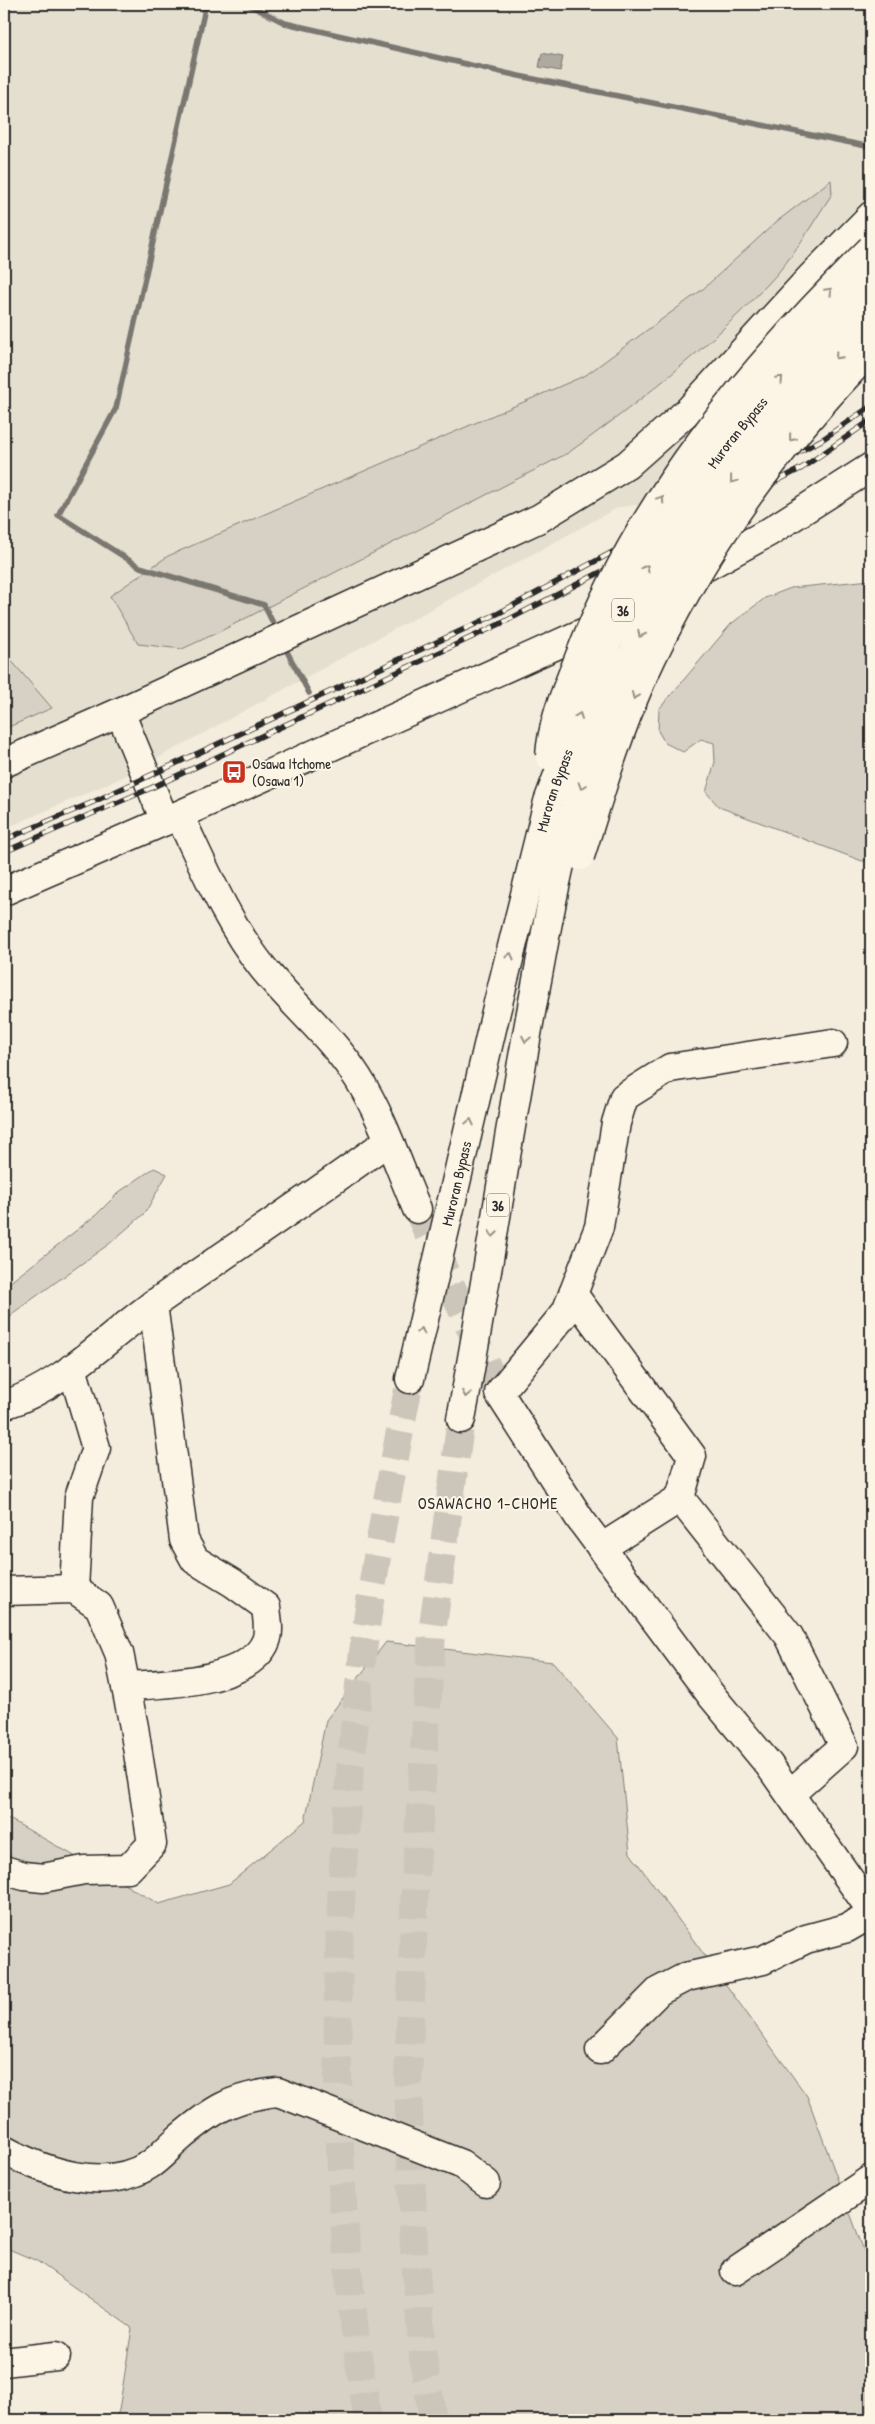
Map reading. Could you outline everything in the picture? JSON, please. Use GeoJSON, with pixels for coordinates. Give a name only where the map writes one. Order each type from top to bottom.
{"type":"FeatureCollection","features":[{"type":"Feature","properties":{"kind":"main road"},"geometry":{"type":"LineString","coordinates":[[812,276],[871,196]]}},
{"type":"Feature","properties":{"kind":"main road"},"geometry":{"type":"LineString","coordinates":[[4,763],[120,712],[540,518],[627,465],[690,409],[812,276],[871,216]]}},
{"type":"Feature","properties":{"kind":"main road"},"geometry":{"type":"LineString","coordinates":[[548,802],[551,747],[562,702],[595,616],[646,521],[702,437],[768,357],[871,249]]}},
{"type":"Feature","properties":{"kind":"main road","name":"Muroran Bypass"},"geometry":{"type":"LineString","coordinates":[[410,1379],[498,1003],[548,802],[608,641],[644,571],[683,505],[726,444],[776,384],[871,282]]}},
{"type":"Feature","properties":{"kind":"main road","name":"Muroran Bypass"},"geometry":{"type":"LineString","coordinates":[[461,1418],[481,1314],[512,1112],[552,899],[573,815],[601,728],[638,639],[676,568],[726,488],[797,400],[871,321]]}},
{"type":"Feature","properties":{"kind":"main road"},"geometry":{"type":"LineString","coordinates":[[542,951],[579,858],[617,742],[641,681],[682,599],[745,498],[792,438],[871,350]]}},
{"type":"Feature","properties":{"kind":"main road"},"geometry":{"type":"LineString","coordinates":[[4,891],[591,631],[769,532],[871,467]]}},
{"type":"Feature","properties":{"kind":"main road"},"geometry":{"type":"LineString","coordinates":[[120,712],[172,818],[243,940],[262,968],[357,1076],[377,1111],[417,1209]]}},
{"type":"Feature","properties":{"kind":"main road"},"geometry":{"type":"LineString","coordinates":[[833,1044],[670,1068],[624,1097],[616,1122],[599,1227],[566,1312],[499,1392],[580,1519],[711,1695],[790,1794],[871,1910]]}},
{"type":"Feature","properties":{"kind":"main road"},"geometry":{"type":"LineString","coordinates":[[4,1404],[17,1401],[72,1368],[153,1304],[324,1188],[388,1141]]}},
{"type":"Feature","properties":{"kind":"main road"},"geometry":{"type":"LineString","coordinates":[[573,1294],[692,1456],[680,1498],[601,1548]]}},
{"type":"Feature","properties":{"kind":"main road"},"geometry":{"type":"LineString","coordinates":[[126,1686],[171,1683],[225,1673],[253,1660],[266,1641],[268,1622],[266,1607],[233,1583],[195,1560],[184,1540],[153,1304]]}},
{"type":"Feature","properties":{"kind":"main road"},"geometry":{"type":"LineString","coordinates":[[72,1368],[96,1448],[79,1497],[74,1589]]}},
{"type":"Feature","properties":{"kind":"main road"},"geometry":{"type":"LineString","coordinates":[[680,1498],[789,1636],[844,1746],[790,1794]]}},
{"type":"Feature","properties":{"kind":"main road"},"geometry":{"type":"LineString","coordinates":[[4,1591],[74,1589],[99,1606],[119,1653],[152,1844],[128,1868],[84,1870],[43,1878],[24,1876],[4,1870]]}},
{"type":"Feature","properties":{"kind":"main road"},"geometry":{"type":"LineString","coordinates":[[600,2050],[659,1991],[679,1981],[763,1960],[806,1939],[847,1928],[871,1914]]}},
{"type":"Feature","properties":{"kind":"main road"},"geometry":{"type":"LineString","coordinates":[[4,2150],[31,2164],[75,2176],[103,2179],[117,2178],[150,2165],[202,2118],[233,2100],[278,2092],[461,2164],[486,2183]]}},
{"type":"Feature","properties":{"kind":"main road"},"geometry":{"type":"LineString","coordinates":[[735,2272],[871,2179]]}},
{"type":"Feature","properties":{"kind":"main road"},"geometry":{"type":"LineString","coordinates":[[4,2362],[56,2356]]}},
{"type":"Feature","properties":{"kind":"shaded area"},"geometry":{"type":"Polygon","coordinates":[[[4,4],[871,4],[871,377],[674,501],[619,507],[121,778],[4,829],[4,4]]]}},
{"type":"Feature","properties":{"kind":"shaded area"},"geometry":{"type":"Polygon","coordinates":[[[542,53],[563,57],[560,71],[539,67],[542,53]]]}},
{"type":"Feature","properties":{"kind":"shaded area"},"geometry":{"type":"Polygon","coordinates":[[[831,180],[832,194],[794,252],[768,284],[698,352],[621,414],[568,453],[219,632],[182,649],[138,644],[110,596],[168,556],[586,375],[703,289],[776,222],[831,180]]]}},
{"type":"Feature","properties":{"kind":"shaded area"},"geometry":{"type":"Polygon","coordinates":[[[871,580],[871,860],[862,861],[719,807],[706,792],[715,762],[714,743],[701,739],[683,752],[665,743],[658,731],[659,709],[731,624],[765,598],[791,588],[871,580]]]}},
{"type":"Feature","properties":{"kind":"shaded area"},"geometry":{"type":"Polygon","coordinates":[[[4,652],[52,708],[4,729],[4,652]]]}},
{"type":"Feature","properties":{"kind":"shaded area"},"geometry":{"type":"Polygon","coordinates":[[[154,1168],[167,1174],[145,1213],[109,1244],[13,1313],[4,1329],[4,1287],[96,1215],[119,1192],[154,1168]]]}},
{"type":"Feature","properties":{"kind":"shaded area"},"geometry":{"type":"Polygon","coordinates":[[[386,1642],[553,1662],[618,1738],[630,1853],[807,2096],[871,2270],[871,2420],[115,2420],[119,2410],[132,2328],[37,2261],[4,2247],[4,1816],[159,1904],[229,1884],[305,1821],[326,1720],[386,1642]]]}},
{"type":"Feature","properties":{"kind":"waterway"},"geometry":{"type":"LineString","coordinates":[[206,4],[116,408],[58,515],[140,567],[264,605],[277,631]]}},
{"type":"Feature","properties":{"kind":"waterway"},"geometry":{"type":"LineString","coordinates":[[247,4],[285,23],[519,76],[871,147]]}},
{"type":"Feature","properties":{"kind":"waterway"},"geometry":{"type":"LineString","coordinates":[[283,644],[309,693]]}},
{"type":"Feature","properties":{"kind":"tunnel"},"geometry":{"type":"LineString","coordinates":[[417,1209],[499,1393]]}},
{"type":"Feature","properties":{"kind":"tunnel"},"geometry":{"type":"LineString","coordinates":[[368,2420],[354,2322],[344,2224],[339,2124],[338,2024],[340,1925],[346,1825],[366,1628],[381,1534],[410,1379]]}},
{"type":"Feature","properties":{"kind":"tunnel"},"geometry":{"type":"LineString","coordinates":[[433,2420],[423,2356],[414,2249],[408,2084],[415,1885],[432,1633],[461,1419]]}},
{"type":"Feature","properties":{"kind":"railway"},"geometry":{"type":"LineString","coordinates":[[4,840],[91,803],[499,613],[823,439],[871,406]]}},
{"type":"Feature","properties":{"kind":"railway"},"geometry":{"type":"LineString","coordinates":[[4,852],[151,788],[504,622],[802,468],[871,420]]}},
{"type":"Feature","properties":{"kind":"place","name":"Osawa Itchome (Osawa 1)"},"geometry":{"type":"Point","coordinates":[234,772]}},
{"type":"Feature","properties":{"kind":"district","name":"OSAWACHO 1-CHOME"},"geometry":{"type":"Point","coordinates":[488,1503]}}]}
